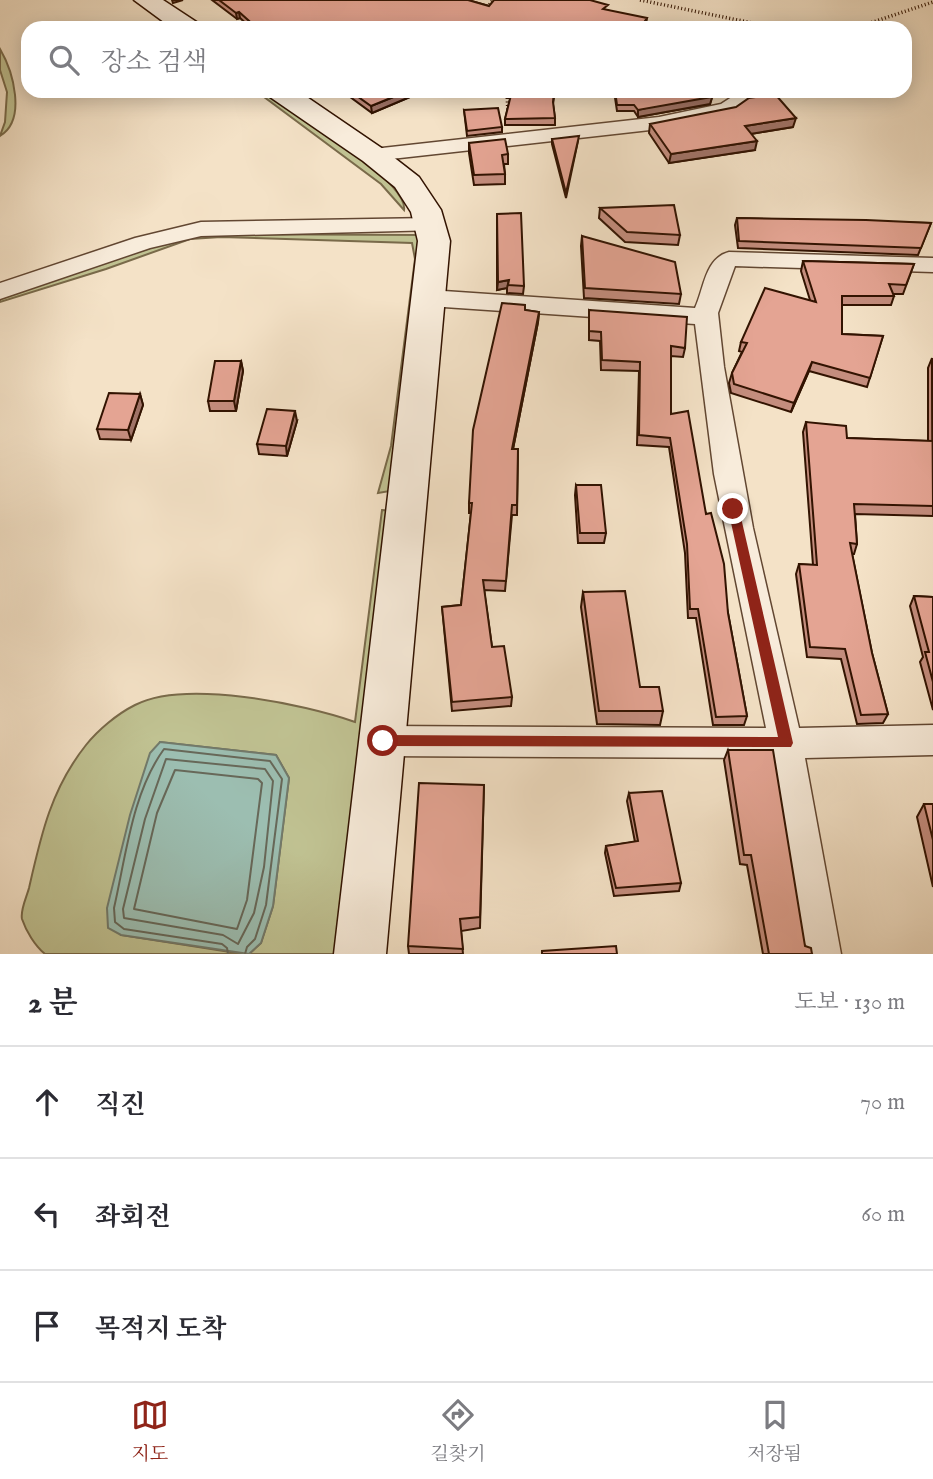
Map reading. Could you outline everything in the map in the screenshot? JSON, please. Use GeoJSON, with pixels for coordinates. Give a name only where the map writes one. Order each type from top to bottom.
{"type":"FeatureCollection","features":[{"type":"Feature","properties":{"kind":"main road"},"geometry":{"type":"LineString","coordinates":[[146,0],[178,21]]}},
{"type":"Feature","properties":{"kind":"main road"},"geometry":{"type":"LineString","coordinates":[[290,98],[373,155],[408,183],[426,210],[434,241],[360,954]]}},
{"type":"Feature","properties":{"kind":"street"},"geometry":{"type":"LineString","coordinates":[[373,155],[659,123],[727,109],[744,98]]}},
{"type":"Feature","properties":{"kind":"street"},"geometry":{"type":"LineString","coordinates":[[0,291],[143,243],[201,229],[431,225]]}},
{"type":"Feature","properties":{"kind":"street"},"geometry":{"type":"LineString","coordinates":[[822,954],[786,743],[733,509],[706,313],[723,264],[729,259],[933,265]]}},
{"type":"Feature","properties":{"kind":"street"},"geometry":{"type":"LineString","coordinates":[[429,298],[695,316],[706,313]]}},
{"type":"Feature","properties":{"kind":"street"},"geometry":{"type":"LineString","coordinates":[[383,741],[786,743],[933,740]]}},
{"type":"Feature","properties":{"kind":"path"},"geometry":{"type":"LineString","coordinates":[[480,15],[493,0]]}},
{"type":"Feature","properties":{"kind":"path"},"geometry":{"type":"LineString","coordinates":[[640,0],[743,21]]}},
{"type":"Feature","properties":{"kind":"path"},"geometry":{"type":"LineString","coordinates":[[876,21],[933,2]]}},
{"type":"Feature","properties":{"kind":"path"},"geometry":{"type":"LineString","coordinates":[[507,98],[508,140]]}},
{"type":"Feature","properties":{"kind":"green space"},"geometry":{"type":"Polygon","coordinates":[[[0,49],[13,82],[15,107],[8,129],[0,136],[5,122],[7,92],[0,70],[0,49]]]}},
{"type":"Feature","properties":{"kind":"green space"},"geometry":{"type":"Polygon","coordinates":[[[265,98],[276,98],[369,164],[400,197],[404,210],[381,184],[265,98]]]}},
{"type":"Feature","properties":{"kind":"green space"},"geometry":{"type":"Polygon","coordinates":[[[425,235],[396,490],[378,493],[391,446],[415,259],[412,243],[221,237],[190,239],[0,302],[0,298],[186,236],[425,235]]]}},
{"type":"Feature","properties":{"kind":"green space"},"geometry":{"type":"Polygon","coordinates":[[[382,510],[393,511],[344,954],[249,954],[261,943],[273,906],[289,778],[276,755],[160,742],[121,935],[243,954],[45,954],[31,938],[22,919],[43,831],[64,778],[74,762],[91,739],[115,718],[135,705],[157,698],[183,694],[213,694],[276,702],[355,722],[382,510]]]}},
{"type":"Feature","properties":{"kind":"water"},"geometry":{"type":"Polygon","coordinates":[[[160,742],[276,755],[289,778],[273,906],[261,943],[249,954],[121,935],[108,928],[107,908],[130,815],[150,753],[160,742]]]}},
{"type":"Feature","properties":{"kind":"building"},"geometry":{"type":"Polygon","coordinates":[[[219,0],[468,0],[489,6],[494,0],[590,0],[608,5],[603,9],[647,18],[645,21],[249,21],[239,12],[236,13],[219,0]]]}},
{"type":"Feature","properties":{"kind":"building"},"geometry":{"type":"Polygon","coordinates":[[[360,98],[391,98],[371,106],[360,98]]]}},
{"type":"Feature","properties":{"kind":"building"},"geometry":{"type":"Polygon","coordinates":[[[510,98],[553,98],[555,118],[505,119],[510,98]]]}},
{"type":"Feature","properties":{"kind":"building"},"geometry":{"type":"Polygon","coordinates":[[[616,98],[705,98],[638,110],[634,105],[617,105],[616,98]]]}},
{"type":"Feature","properties":{"kind":"building"},"geometry":{"type":"Polygon","coordinates":[[[749,98],[778,98],[796,118],[745,126],[757,141],[671,154],[650,124],[736,107],[749,98]]]}},
{"type":"Feature","properties":{"kind":"building"},"geometry":{"type":"Polygon","coordinates":[[[498,108],[502,127],[467,131],[464,110],[498,108]]]}},
{"type":"Feature","properties":{"kind":"building"},"geometry":{"type":"Polygon","coordinates":[[[579,136],[566,193],[552,139],[579,136]]]}},
{"type":"Feature","properties":{"kind":"building"},"geometry":{"type":"Polygon","coordinates":[[[505,139],[508,154],[502,155],[505,174],[474,175],[469,143],[505,139]]]}},
{"type":"Feature","properties":{"kind":"building"},"geometry":{"type":"Polygon","coordinates":[[[674,205],[680,235],[627,232],[600,208],[674,205]]]}},
{"type":"Feature","properties":{"kind":"building"},"geometry":{"type":"Polygon","coordinates":[[[521,213],[524,286],[508,285],[509,280],[498,282],[497,214],[521,213]]]}},
{"type":"Feature","properties":{"kind":"building"},"geometry":{"type":"Polygon","coordinates":[[[737,218],[931,223],[921,248],[739,241],[737,218]]]}},
{"type":"Feature","properties":{"kind":"building"},"geometry":{"type":"Polygon","coordinates":[[[582,236],[675,262],[681,294],[585,288],[582,236]]]}},
{"type":"Feature","properties":{"kind":"building"},"geometry":{"type":"Polygon","coordinates":[[[803,261],[914,264],[906,285],[889,284],[894,296],[842,296],[842,334],[883,336],[870,378],[812,362],[794,403],[734,384],[732,373],[747,343],[741,342],[765,288],[816,302],[803,261]]]}},
{"type":"Feature","properties":{"kind":"building"},"geometry":{"type":"Polygon","coordinates":[[[502,303],[525,305],[525,310],[539,312],[512,449],[518,449],[517,505],[512,505],[506,581],[483,580],[492,647],[504,646],[512,697],[452,702],[442,607],[461,605],[472,503],[469,503],[473,430],[502,303]]]}},
{"type":"Feature","properties":{"kind":"building"},"geometry":{"type":"Polygon","coordinates":[[[589,310],[687,317],[685,348],[671,346],[671,414],[688,411],[706,514],[711,513],[724,564],[728,613],[747,716],[716,717],[698,609],[690,609],[687,544],[670,438],[639,435],[640,362],[602,360],[601,332],[589,331],[589,310]]]}},
{"type":"Feature","properties":{"kind":"building"},"geometry":{"type":"Polygon","coordinates":[[[215,361],[241,361],[234,401],[208,401],[215,361]]]}},
{"type":"Feature","properties":{"kind":"building"},"geometry":{"type":"Polygon","coordinates":[[[109,393],[140,394],[128,430],[97,429],[109,393]]]}},
{"type":"Feature","properties":{"kind":"building"},"geometry":{"type":"Polygon","coordinates":[[[267,409],[295,411],[286,446],[257,444],[267,409]]]}},
{"type":"Feature","properties":{"kind":"building"},"geometry":{"type":"Polygon","coordinates":[[[806,422],[846,426],[847,438],[933,441],[933,506],[854,504],[857,544],[850,543],[872,653],[888,714],[861,715],[845,649],[810,647],[799,564],[817,565],[806,422]]]}},
{"type":"Feature","properties":{"kind":"building"},"geometry":{"type":"Polygon","coordinates":[[[576,485],[601,485],[606,533],[580,533],[576,485]]]}},
{"type":"Feature","properties":{"kind":"building"},"geometry":{"type":"Polygon","coordinates":[[[625,591],[640,687],[659,687],[663,711],[599,711],[583,592],[625,591]]]}},
{"type":"Feature","properties":{"kind":"building"},"geometry":{"type":"Polygon","coordinates":[[[914,596],[933,597],[933,682],[925,652],[929,652],[914,596]]]}},
{"type":"Feature","properties":{"kind":"building"},"geometry":{"type":"Polygon","coordinates":[[[728,750],[773,750],[805,946],[811,948],[812,954],[769,954],[751,855],[744,855],[728,750]]]}},
{"type":"Feature","properties":{"kind":"building"},"geometry":{"type":"Polygon","coordinates":[[[419,783],[484,785],[480,917],[460,919],[463,949],[408,946],[419,783]]]}},
{"type":"Feature","properties":{"kind":"building"},"geometry":{"type":"Polygon","coordinates":[[[662,791],[681,883],[616,888],[606,846],[638,841],[629,793],[662,791]]]}},
{"type":"Feature","properties":{"kind":"building"},"geometry":{"type":"Polygon","coordinates":[[[924,804],[933,804],[933,840],[924,804]]]}},
{"type":"Feature","properties":{"kind":"building"},"geometry":{"type":"Polygon","coordinates":[[[616,946],[617,954],[542,954],[542,951],[616,946]]]}},
{"type":"Feature","properties":{"kind":"route"},"geometry":{"type":"LineString","coordinates":[[383,741],[786,743],[733,509]]}}]}
